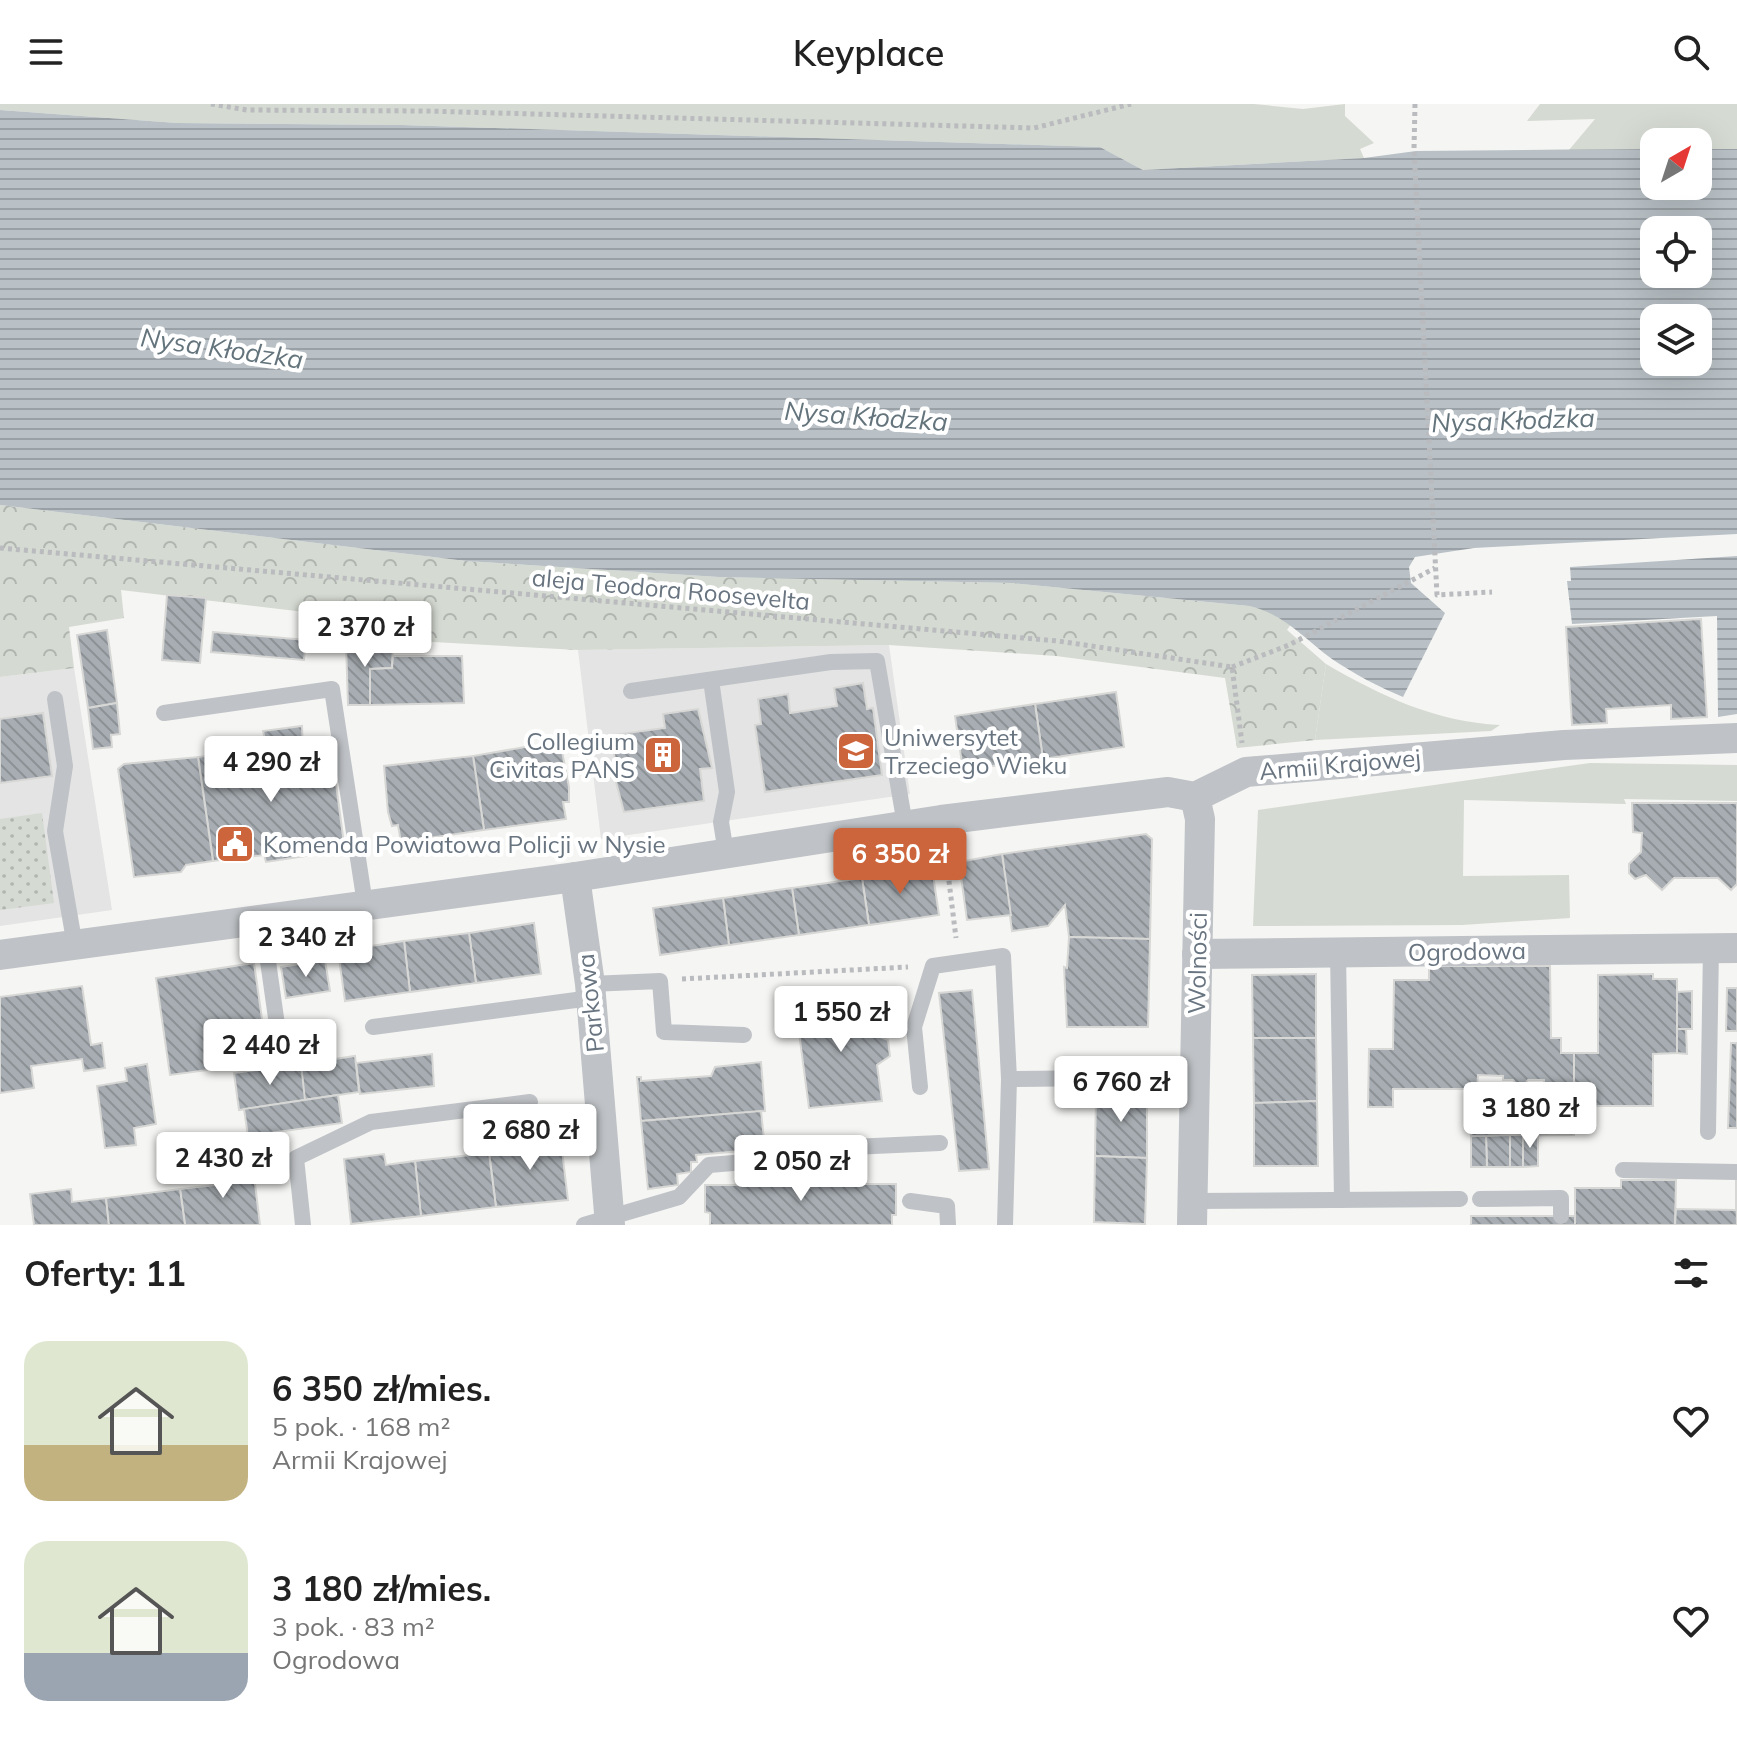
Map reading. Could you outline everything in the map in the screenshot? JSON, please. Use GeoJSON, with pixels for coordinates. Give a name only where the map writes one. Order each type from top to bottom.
{"type":"FeatureCollection","features":[{"type":"Feature","properties":{"kind":"street","name":"Armii Krajowej"},"geometry":{"type":"LineString","coordinates":[[1195,797],[1246,772],[1564,745],[1737,738]]}},
{"type":"Feature","properties":{"kind":"street"},"geometry":{"type":"LineString","coordinates":[[0,955],[575,877],[941,820],[1168,792],[1195,797]]}},
{"type":"Feature","properties":{"kind":"street","name":"Wolności"},"geometry":{"type":"LineString","coordinates":[[1192,1213],[1200,819],[1195,797]]}},
{"type":"Feature","properties":{"kind":"street","name":"Parkowa"},"geometry":{"type":"LineString","coordinates":[[575,877],[590,991],[601,1222]]}},
{"type":"Feature","properties":{"kind":"street","name":"Ogrodowa"},"geometry":{"type":"LineString","coordinates":[[1197,954],[1724,948]]}},
{"type":"Feature","properties":{"kind":"lane"},"geometry":{"type":"LineString","coordinates":[[631,691],[831,662],[877,661],[905,825]]}},
{"type":"Feature","properties":{"kind":"lane"},"geometry":{"type":"LineString","coordinates":[[711,680],[727,792],[721,822],[726,853]]}},
{"type":"Feature","properties":{"kind":"lane"},"geometry":{"type":"LineString","coordinates":[[164,713],[332,689],[365,904]]}},
{"type":"Feature","properties":{"kind":"lane"},"geometry":{"type":"LineString","coordinates":[[55,699],[65,766],[55,831],[75,946]]}},
{"type":"Feature","properties":{"kind":"lane"},"geometry":{"type":"LineString","coordinates":[[262,919],[280,1046]]}},
{"type":"Feature","properties":{"kind":"lane"},"geometry":{"type":"LineString","coordinates":[[1708,1132],[1724,948]]}},
{"type":"Feature","properties":{"kind":"lane"},"geometry":{"type":"LineString","coordinates":[[1338,952],[1342,1200]]}},
{"type":"Feature","properties":{"kind":"lane"},"geometry":{"type":"LineString","coordinates":[[920,1087],[914,1027],[933,966],[1003,956],[1009,1079],[1005,1225]]}},
{"type":"Feature","properties":{"kind":"lane"},"geometry":{"type":"LineString","coordinates":[[373,1027],[660,981],[664,1032],[744,1035]]}},
{"type":"Feature","properties":{"kind":"lane"},"geometry":{"type":"LineString","coordinates":[[1009,1079],[1195,1077]]}},
{"type":"Feature","properties":{"kind":"lane"},"geometry":{"type":"LineString","coordinates":[[303,1225],[296,1158],[371,1122],[530,1102]]}},
{"type":"Feature","properties":{"kind":"lane"},"geometry":{"type":"LineString","coordinates":[[601,1222],[679,1197],[709,1165],[770,1160],[786,1150],[940,1143]]}},
{"type":"Feature","properties":{"kind":"lane"},"geometry":{"type":"LineString","coordinates":[[1623,1170],[1737,1172]]}},
{"type":"Feature","properties":{"kind":"lane"},"geometry":{"type":"LineString","coordinates":[[1480,1199],[1561,1198],[1561,1216]]}},
{"type":"Feature","properties":{"kind":"lane"},"geometry":{"type":"LineString","coordinates":[[1192,1213],[1342,1200],[1460,1199]]}},
{"type":"Feature","properties":{"kind":"lane"},"geometry":{"type":"LineString","coordinates":[[910,1201],[947,1206],[948,1225]]}},
{"type":"Feature","properties":{"kind":"path"},"geometry":{"type":"LineString","coordinates":[[211,104],[247,110],[426,111],[1034,128],[1131,104]]}},
{"type":"Feature","properties":{"kind":"path"},"geometry":{"type":"LineString","coordinates":[[1415,104],[1414,149],[1437,595],[1492,592]]}},
{"type":"Feature","properties":{"kind":"path","name":"aleja Teodora Roosevelta"},"geometry":{"type":"LineString","coordinates":[[0,548],[1058,641],[1232,667]]}},
{"type":"Feature","properties":{"kind":"path"},"geometry":{"type":"LineString","coordinates":[[1246,772],[1232,667],[1289,645],[1435,568]]}},
{"type":"Feature","properties":{"kind":"path"},"geometry":{"type":"LineString","coordinates":[[941,820],[959,962]]}},
{"type":"Feature","properties":{"kind":"path"},"geometry":{"type":"LineString","coordinates":[[660,981],[708,975],[933,966]]}},
{"type":"Feature","properties":{"kind":"shaded area"},"geometry":{"type":"Polygon","coordinates":[[[889,645],[910,794],[601,839],[578,650],[889,645]]]}},
{"type":"Feature","properties":{"kind":"shaded area"},"geometry":{"type":"Polygon","coordinates":[[[74,668],[112,910],[0,926],[0,677],[74,668]]]}},
{"type":"Feature","properties":{"kind":"green space"},"geometry":{"type":"Polygon","coordinates":[[[0,104],[1254,104],[1303,109],[1345,104],[1345,116],[1374,143],[1360,149],[1364,158],[1143,170],[1100,147],[402,125],[177,123],[0,110],[0,104]]]}},
{"type":"Feature","properties":{"kind":"green space"},"geometry":{"type":"Polygon","coordinates":[[[1540,104],[1737,104],[1737,149],[1712,149],[1712,128],[1640,128],[1640,149],[1569,150],[1595,119],[1527,121],[1540,104]]]}},
{"type":"Feature","properties":{"kind":"green space"},"geometry":{"type":"Polygon","coordinates":[[[0,505],[466,561],[719,577],[1012,583],[1249,606],[1268,610],[1291,624],[1287,630],[1326,664],[1315,740],[1237,748],[1225,678],[1056,656],[889,645],[578,650],[343,637],[347,617],[121,590],[124,618],[69,627],[74,668],[0,677],[0,505]]]}},
{"type":"Feature","properties":{"kind":"green space"},"geometry":{"type":"Polygon","coordinates":[[[1326,664],[1367,687],[1431,713],[1500,725],[1491,731],[1315,740],[1326,664]]]}},
{"type":"Feature","properties":{"kind":"green space"},"geometry":{"type":"Polygon","coordinates":[[[1590,763],[1737,765],[1737,801],[1624,799],[1626,804],[1464,800],[1463,876],[1569,875],[1570,918],[1462,925],[1253,926],[1258,810],[1590,763]]]}},
{"type":"Feature","properties":{"kind":"green space"},"geometry":{"type":"Polygon","coordinates":[[[42,813],[54,903],[0,910],[0,819],[42,813]]]}},
{"type":"Feature","properties":{"kind":"water","name":"Nysa Kłodzka"},"geometry":{"type":"Polygon","coordinates":[[[0,110],[177,123],[402,125],[1100,147],[1143,170],[1364,158],[1416,151],[1640,149],[1640,200],[1712,200],[1712,149],[1737,149],[1737,534],[1474,548],[1415,557],[1409,567],[1411,583],[1445,613],[1403,697],[1340,665],[1284,621],[1249,606],[1012,583],[719,577],[466,561],[0,505],[0,110]]]}},
{"type":"Feature","properties":{"kind":"water"},"geometry":{"type":"Polygon","coordinates":[[[1737,556],[1737,714],[1718,717],[1717,616],[1572,624],[1567,581],[1571,581],[1570,567],[1737,556]]]}},
{"type":"Feature","properties":{"kind":"building"},"geometry":{"type":"Polygon","coordinates":[[[167,595],[206,598],[200,663],[162,660],[167,595]]]}},
{"type":"Feature","properties":{"kind":"building"},"geometry":{"type":"Polygon","coordinates":[[[1701,619],[1707,717],[1671,719],[1671,705],[1606,709],[1607,723],[1572,725],[1566,627],[1701,619]]]}},
{"type":"Feature","properties":{"kind":"building"},"geometry":{"type":"Polygon","coordinates":[[[107,630],[117,703],[88,708],[77,635],[107,630]]]}},
{"type":"Feature","properties":{"kind":"building"},"geometry":{"type":"Polygon","coordinates":[[[213,632],[306,640],[304,660],[211,652],[213,632]]]}},
{"type":"Feature","properties":{"kind":"building"},"geometry":{"type":"Polygon","coordinates":[[[393,643],[392,668],[370,669],[370,705],[348,705],[346,644],[393,643]]]}},
{"type":"Feature","properties":{"kind":"building"},"geometry":{"type":"Polygon","coordinates":[[[393,656],[462,656],[464,703],[370,705],[370,669],[392,668],[393,656]]]}},
{"type":"Feature","properties":{"kind":"building"},"geometry":{"type":"Polygon","coordinates":[[[863,683],[867,709],[873,708],[882,775],[765,792],[755,725],[761,724],[758,699],[788,694],[790,713],[837,706],[834,688],[863,683]]]}},
{"type":"Feature","properties":{"kind":"building"},"geometry":{"type":"Polygon","coordinates":[[[1116,692],[1124,747],[1043,759],[1035,704],[1116,692]]]}},
{"type":"Feature","properties":{"kind":"building"},"geometry":{"type":"Polygon","coordinates":[[[117,703],[120,734],[111,735],[112,747],[93,749],[88,708],[117,703]]]}},
{"type":"Feature","properties":{"kind":"building"},"geometry":{"type":"Polygon","coordinates":[[[1035,704],[1043,759],[963,770],[955,716],[1035,704]]]}},
{"type":"Feature","properties":{"kind":"building","name":"Collegium Civitas PANS"},"geometry":{"type":"Polygon","coordinates":[[[698,709],[712,768],[700,769],[704,801],[624,812],[616,782],[613,735],[665,728],[663,714],[698,709]]]}},
{"type":"Feature","properties":{"kind":"building"},"geometry":{"type":"Polygon","coordinates":[[[43,713],[52,776],[0,783],[0,719],[43,713]]]}},
{"type":"Feature","properties":{"kind":"building"},"geometry":{"type":"Polygon","coordinates":[[[302,726],[304,771],[279,775],[276,747],[267,748],[263,731],[302,726]]]}},
{"type":"Feature","properties":{"kind":"building"},"geometry":{"type":"Polygon","coordinates":[[[330,739],[344,844],[317,847],[312,855],[266,862],[264,855],[213,861],[198,757],[252,750],[258,744],[276,747],[279,775],[304,771],[300,744],[330,739]]]}},
{"type":"Feature","properties":{"kind":"building"},"geometry":{"type":"Polygon","coordinates":[[[560,741],[569,787],[569,802],[563,802],[566,819],[484,830],[473,756],[560,741]]]}},
{"type":"Feature","properties":{"kind":"building"},"geometry":{"type":"Polygon","coordinates":[[[473,756],[484,830],[401,842],[398,825],[392,826],[388,812],[384,766],[473,756]]]}},
{"type":"Feature","properties":{"kind":"building"},"geometry":{"type":"Polygon","coordinates":[[[198,757],[213,861],[186,865],[181,872],[134,877],[118,769],[124,764],[198,757]]]}},
{"type":"Feature","properties":{"kind":"building"},"geometry":{"type":"Polygon","coordinates":[[[1632,803],[1737,803],[1737,884],[1731,890],[1718,878],[1674,878],[1662,890],[1646,875],[1635,879],[1629,873],[1629,864],[1641,852],[1642,833],[1633,832],[1632,803]]]}},
{"type":"Feature","properties":{"kind":"building"},"geometry":{"type":"Polygon","coordinates":[[[1146,834],[1152,839],[1150,939],[1069,937],[1065,905],[1048,926],[1012,931],[1002,854],[1146,834]]]}},
{"type":"Feature","properties":{"kind":"building"},"geometry":{"type":"Polygon","coordinates":[[[1002,854],[1011,915],[967,920],[959,862],[1002,854]]]}},
{"type":"Feature","properties":{"kind":"building"},"geometry":{"type":"Polygon","coordinates":[[[932,868],[939,915],[869,925],[862,878],[932,868]]]}},
{"type":"Feature","properties":{"kind":"building"},"geometry":{"type":"Polygon","coordinates":[[[862,878],[869,925],[799,935],[792,888],[862,878]]]}},
{"type":"Feature","properties":{"kind":"building"},"geometry":{"type":"Polygon","coordinates":[[[792,888],[799,935],[729,945],[723,898],[792,888]]]}},
{"type":"Feature","properties":{"kind":"building"},"geometry":{"type":"Polygon","coordinates":[[[723,898],[729,945],[660,955],[653,908],[723,898]]]}},
{"type":"Feature","properties":{"kind":"building"},"geometry":{"type":"Polygon","coordinates":[[[534,923],[541,974],[476,983],[469,933],[534,923]]]}},
{"type":"Feature","properties":{"kind":"building"},"geometry":{"type":"Polygon","coordinates":[[[469,933],[476,983],[410,992],[404,941],[469,933]]]}},
{"type":"Feature","properties":{"kind":"building"},"geometry":{"type":"Polygon","coordinates":[[[1069,937],[1150,939],[1148,1027],[1067,1027],[1064,967],[1067,968],[1069,937]]]}},
{"type":"Feature","properties":{"kind":"building"},"geometry":{"type":"Polygon","coordinates":[[[404,941],[410,992],[345,1001],[338,951],[404,941]]]}},
{"type":"Feature","properties":{"kind":"building"},"geometry":{"type":"Polygon","coordinates":[[[325,960],[330,991],[286,998],[281,967],[325,960]]]}},
{"type":"Feature","properties":{"kind":"building"},"geometry":{"type":"Polygon","coordinates":[[[254,963],[264,1033],[232,1037],[230,1027],[210,1030],[216,1069],[170,1075],[156,978],[254,963]]]}},
{"type":"Feature","properties":{"kind":"building"},"geometry":{"type":"Polygon","coordinates":[[[1429,966],[1550,966],[1551,1038],[1561,1038],[1561,1053],[1574,1053],[1574,1106],[1544,1106],[1544,1080],[1528,1080],[1521,1090],[1513,1080],[1503,1080],[1503,1076],[1478,1075],[1477,1089],[1393,1089],[1393,1107],[1368,1107],[1369,1049],[1393,1049],[1394,980],[1429,980],[1429,966]]]}},
{"type":"Feature","properties":{"kind":"building"},"geometry":{"type":"Polygon","coordinates":[[[1316,974],[1316,1038],[1253,1038],[1252,975],[1316,974]]]}},
{"type":"Feature","properties":{"kind":"building"},"geometry":{"type":"Polygon","coordinates":[[[1653,974],[1653,979],[1677,979],[1677,1053],[1653,1054],[1653,1106],[1574,1106],[1574,1053],[1598,1053],[1598,975],[1653,974]]]}},
{"type":"Feature","properties":{"kind":"building"},"geometry":{"type":"Polygon","coordinates":[[[82,986],[91,1045],[102,1043],[105,1068],[84,1071],[82,1059],[31,1066],[34,1088],[0,1093],[0,997],[82,986]]]}},
{"type":"Feature","properties":{"kind":"building"},"geometry":{"type":"Polygon","coordinates":[[[1727,988],[1737,988],[1737,1031],[1726,1031],[1727,988]]]}},
{"type":"Feature","properties":{"kind":"building"},"geometry":{"type":"Polygon","coordinates":[[[972,990],[989,1169],[959,1171],[939,993],[972,990]]]}},
{"type":"Feature","properties":{"kind":"building"},"geometry":{"type":"Polygon","coordinates":[[[1692,991],[1692,1029],[1677,1029],[1677,992],[1692,991]]]}},
{"type":"Feature","properties":{"kind":"building"},"geometry":{"type":"Polygon","coordinates":[[[868,999],[873,1034],[888,1040],[890,1056],[877,1065],[882,1101],[809,1108],[796,1010],[868,999]]]}},
{"type":"Feature","properties":{"kind":"building"},"geometry":{"type":"Polygon","coordinates":[[[1677,1029],[1686,1029],[1687,1054],[1677,1053],[1677,1029]]]}},
{"type":"Feature","properties":{"kind":"building"},"geometry":{"type":"Polygon","coordinates":[[[1253,1038],[1316,1038],[1317,1101],[1254,1103],[1253,1038]]]}},
{"type":"Feature","properties":{"kind":"building"},"geometry":{"type":"Polygon","coordinates":[[[1731,1043],[1737,1043],[1737,1128],[1728,1128],[1731,1043]]]}},
{"type":"Feature","properties":{"kind":"building"},"geometry":{"type":"Polygon","coordinates":[[[432,1054],[434,1086],[360,1094],[356,1063],[432,1054]]]}},
{"type":"Feature","properties":{"kind":"building"},"geometry":{"type":"Polygon","coordinates":[[[355,1056],[359,1092],[304,1100],[301,1064],[355,1056]]]}},
{"type":"Feature","properties":{"kind":"building"},"geometry":{"type":"Polygon","coordinates":[[[761,1062],[765,1111],[641,1121],[637,1077],[641,1077],[641,1081],[711,1076],[715,1067],[761,1062]]]}},
{"type":"Feature","properties":{"kind":"building"},"geometry":{"type":"Polygon","coordinates":[[[147,1064],[156,1124],[134,1128],[136,1145],[105,1148],[97,1086],[127,1081],[125,1068],[147,1064]]]}},
{"type":"Feature","properties":{"kind":"building"},"geometry":{"type":"Polygon","coordinates":[[[301,1064],[305,1100],[239,1110],[234,1073],[301,1064]]]}},
{"type":"Feature","properties":{"kind":"building"},"geometry":{"type":"Polygon","coordinates":[[[1096,1091],[1147,1092],[1147,1158],[1095,1156],[1096,1091]]]}},
{"type":"Feature","properties":{"kind":"building"},"geometry":{"type":"Polygon","coordinates":[[[338,1095],[342,1123],[248,1136],[244,1109],[338,1095]]]}},
{"type":"Feature","properties":{"kind":"building"},"geometry":{"type":"Polygon","coordinates":[[[1317,1101],[1318,1166],[1254,1166],[1254,1103],[1317,1101]]]}},
{"type":"Feature","properties":{"kind":"building"},"geometry":{"type":"Polygon","coordinates":[[[1470,1106],[1574,1106],[1574,1135],[1471,1136],[1470,1106]]]}},
{"type":"Feature","properties":{"kind":"building"},"geometry":{"type":"Polygon","coordinates":[[[761,1111],[765,1149],[696,1155],[697,1162],[691,1162],[691,1172],[677,1174],[678,1185],[648,1189],[641,1121],[761,1111]]]}},
{"type":"Feature","properties":{"kind":"building"},"geometry":{"type":"Polygon","coordinates":[[[560,1134],[568,1200],[496,1207],[489,1153],[520,1149],[518,1138],[560,1134]]]}},
{"type":"Feature","properties":{"kind":"building"},"geometry":{"type":"Polygon","coordinates":[[[1538,1134],[1538,1166],[1523,1167],[1523,1135],[1538,1134]]]}},
{"type":"Feature","properties":{"kind":"building"},"geometry":{"type":"Polygon","coordinates":[[[1510,1135],[1523,1135],[1523,1167],[1510,1167],[1510,1135]]]}},
{"type":"Feature","properties":{"kind":"building"},"geometry":{"type":"Polygon","coordinates":[[[1510,1135],[1510,1167],[1487,1167],[1486,1136],[1510,1135]]]}},
{"type":"Feature","properties":{"kind":"building"},"geometry":{"type":"Polygon","coordinates":[[[1471,1136],[1486,1136],[1487,1167],[1471,1167],[1471,1136]]]}},
{"type":"Feature","properties":{"kind":"building"},"geometry":{"type":"Polygon","coordinates":[[[489,1153],[496,1207],[421,1216],[415,1161],[489,1153]]]}},
{"type":"Feature","properties":{"kind":"building"},"geometry":{"type":"Polygon","coordinates":[[[384,1154],[386,1165],[415,1161],[421,1216],[351,1224],[344,1159],[384,1154]]]}},
{"type":"Feature","properties":{"kind":"building"},"geometry":{"type":"Polygon","coordinates":[[[1095,1156],[1147,1158],[1145,1224],[1094,1222],[1095,1156]]]}},
{"type":"Feature","properties":{"kind":"building"},"geometry":{"type":"Polygon","coordinates":[[[253,1167],[260,1225],[185,1225],[180,1189],[214,1185],[213,1172],[253,1167]]]}},
{"type":"Feature","properties":{"kind":"building"},"geometry":{"type":"Polygon","coordinates":[[[788,1174],[830,1177],[831,1184],[896,1184],[896,1215],[892,1215],[892,1225],[710,1225],[710,1213],[705,1212],[705,1185],[771,1185],[771,1177],[788,1177],[788,1174]]]}},
{"type":"Feature","properties":{"kind":"building"},"geometry":{"type":"Polygon","coordinates":[[[1621,1180],[1676,1180],[1675,1225],[1575,1225],[1575,1188],[1621,1188],[1621,1180]]]}},
{"type":"Feature","properties":{"kind":"building"},"geometry":{"type":"Polygon","coordinates":[[[1736,1180],[1737,1225],[1675,1225],[1676,1209],[1736,1210],[1736,1180]]]}},
{"type":"Feature","properties":{"kind":"building"},"geometry":{"type":"Polygon","coordinates":[[[71,1189],[72,1202],[106,1198],[109,1225],[34,1225],[30,1194],[71,1189]]]}},
{"type":"Feature","properties":{"kind":"building"},"geometry":{"type":"Polygon","coordinates":[[[180,1189],[185,1225],[109,1225],[106,1198],[180,1189]]]}},
{"type":"Feature","properties":{"kind":"building"},"geometry":{"type":"Polygon","coordinates":[[[1471,1216],[1575,1216],[1575,1225],[1471,1225],[1471,1216]]]}},
{"type":"Feature","properties":{"kind":"place","name":"Uniwersytet Trzeciego Wieku"},"geometry":{"type":"Point","coordinates":[856,751]}},
{"type":"Feature","properties":{"kind":"place","name":"Collegium Civitas PANS"},"geometry":{"type":"Point","coordinates":[663,755]}},
{"type":"Feature","properties":{"kind":"place","name":"Komenda Powiatowa Policji w Nysie"},"geometry":{"type":"Point","coordinates":[235,844]}}]}
